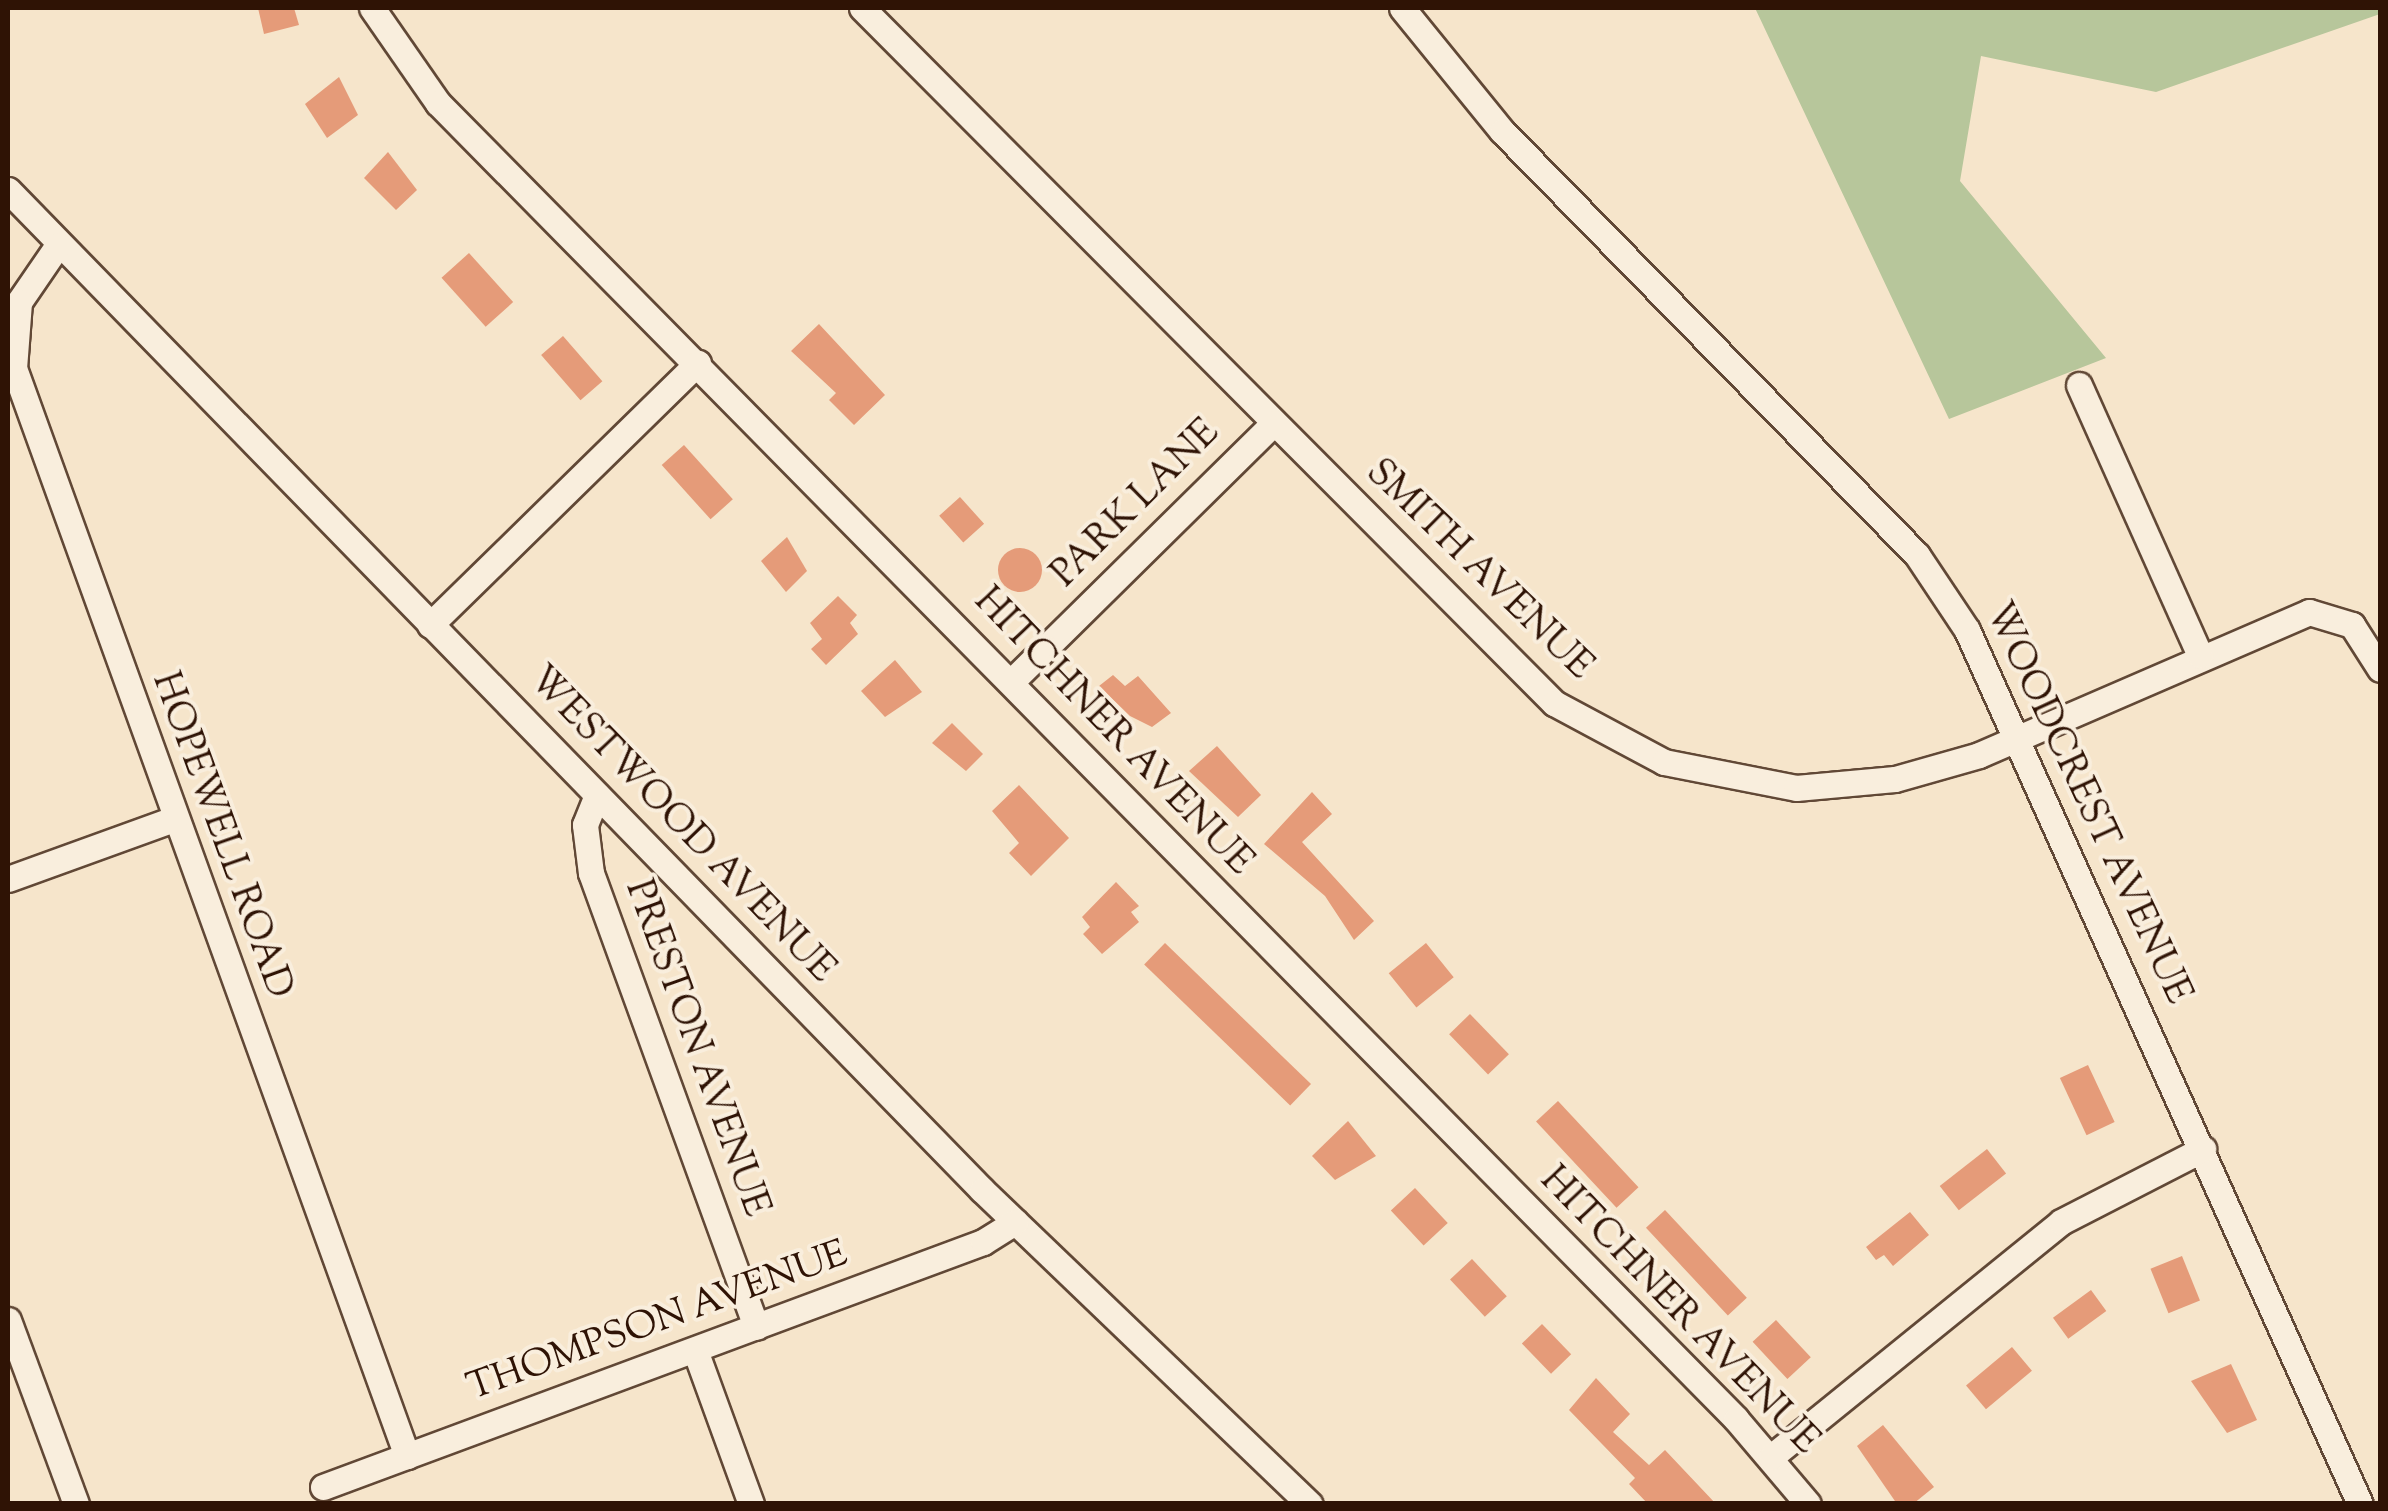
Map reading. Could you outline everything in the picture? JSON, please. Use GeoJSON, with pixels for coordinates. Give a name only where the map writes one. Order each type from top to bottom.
{"type":"FeatureCollection","features":[{"type":"Feature","properties":{"kind":"street","name":"HITCHNER AVENUE"},"geometry":{"type":"LineString","coordinates":[[372,8],[438,103],[1771,1457],[1808,1504]]}},
{"type":"Feature","properties":{"kind":"street","name":"SMITH AVENUE"},"geometry":{"type":"LineString","coordinates":[[862,8],[1554,703],[1664,762],[1763,784],[1842,786],[1936,769],[2020,737],[2200,655],[2328,611],[2352,625],[2380,670]]}},
{"type":"Feature","properties":{"kind":"street","name":"WOODCREST AVENUE"},"geometry":{"type":"LineString","coordinates":[[1402,8],[1502,131],[1917,555],[1967,630],[2020,737],[2360,1504]]}},
{"type":"Feature","properties":{"kind":"street","name":"WESTWOOD AVENUE"},"geometry":{"type":"LineString","coordinates":[[8,190],[1015,1222],[1310,1504]]}},
{"type":"Feature","properties":{"kind":"street","name":"HOPEWELL ROAD"},"geometry":{"type":"LineString","coordinates":[[58,245],[20,302],[14,368],[174,819],[408,1456]]}},
{"type":"Feature","properties":{"kind":"street"},"geometry":{"type":"LineString","coordinates":[[430,625],[698,363]]}},
{"type":"Feature","properties":{"kind":"street"},"geometry":{"type":"LineString","coordinates":[[2079,385],[2200,655]]}},
{"type":"Feature","properties":{"kind":"street","name":"PARK LANE"},"geometry":{"type":"LineString","coordinates":[[1011,682],[1274,423]]}},
{"type":"Feature","properties":{"kind":"street","name":"PRESTON AVENUE"},"geometry":{"type":"LineString","coordinates":[[598,794],[586,825],[591,873],[756,1327]]}},
{"type":"Feature","properties":{"kind":"street"},"geometry":{"type":"LineString","coordinates":[[8,879],[174,819]]}},
{"type":"Feature","properties":{"kind":"street"},"geometry":{"type":"LineString","coordinates":[[1771,1457],[2061,1222],[2203,1149]]}},
{"type":"Feature","properties":{"kind":"street","name":"THOMPSON AVENUE"},"geometry":{"type":"LineString","coordinates":[[323,1487],[696,1350],[1015,1222]]}},
{"type":"Feature","properties":{"kind":"street"},"geometry":{"type":"LineString","coordinates":[[8,1320],[76,1504]]}},
{"type":"Feature","properties":{"kind":"street"},"geometry":{"type":"LineString","coordinates":[[696,1350],[752,1504]]}},
{"type":"Feature","properties":{"kind":"green space"},"geometry":{"type":"Polygon","coordinates":[[[1755,8],[2380,8],[2380,14],[2156,92],[1981,56],[1960,181],[2106,358],[1949,419],[1755,8]]]}},
{"type":"Feature","properties":{"kind":"building"},"geometry":{"type":"Polygon","coordinates":[[[258,8],[294,8],[299,25],[264,34],[258,8]]]}},
{"type":"Feature","properties":{"kind":"building"},"geometry":{"type":"Polygon","coordinates":[[[339,77],[358,115],[327,138],[305,104],[339,77]]]}},
{"type":"Feature","properties":{"kind":"building"},"geometry":{"type":"Polygon","coordinates":[[[388,152],[417,190],[396,210],[364,178],[388,152]]]}},
{"type":"Feature","properties":{"kind":"building"},"geometry":{"type":"Polygon","coordinates":[[[469,253],[513,302],[486,327],[442,278],[469,253]]]}},
{"type":"Feature","properties":{"kind":"building"},"geometry":{"type":"Polygon","coordinates":[[[819,324],[885,395],[854,425],[829,400],[836,393],[791,351],[819,324]]]}},
{"type":"Feature","properties":{"kind":"building"},"geometry":{"type":"Polygon","coordinates":[[[563,336],[602,381],[580,400],[541,355],[563,336]]]}},
{"type":"Feature","properties":{"kind":"building"},"geometry":{"type":"Polygon","coordinates":[[[684,445],[733,499],[711,519],[662,465],[684,445]]]}},
{"type":"Feature","properties":{"kind":"building"},"geometry":{"type":"Polygon","coordinates":[[[960,497],[984,524],[963,542],[939,516],[960,497]]]}},
{"type":"Feature","properties":{"kind":"building"},"geometry":{"type":"Polygon","coordinates":[[[787,537],[807,571],[786,592],[761,561],[787,537]]]}},
{"type":"Feature","properties":{"kind":"building"},"geometry":{"type":"Polygon","coordinates":[[[1020,548],[1036,554],[1042,570],[1036,586],[1020,592],[1004,586],[998,570],[1004,554],[1020,548]]]}},
{"type":"Feature","properties":{"kind":"building"},"geometry":{"type":"Polygon","coordinates":[[[838,596],[857,615],[850,623],[858,634],[826,665],[811,649],[822,639],[810,623],[838,596]]]}},
{"type":"Feature","properties":{"kind":"building"},"geometry":{"type":"Polygon","coordinates":[[[895,660],[922,692],[885,717],[861,691],[895,660]]]}},
{"type":"Feature","properties":{"kind":"building"},"geometry":{"type":"Polygon","coordinates":[[[1113,675],[1125,686],[1138,676],[1171,713],[1152,727],[1130,716],[1099,686],[1113,675]]]}},
{"type":"Feature","properties":{"kind":"building"},"geometry":{"type":"Polygon","coordinates":[[[952,723],[983,754],[966,771],[932,743],[952,723]]]}},
{"type":"Feature","properties":{"kind":"building"},"geometry":{"type":"Polygon","coordinates":[[[1217,746],[1261,795],[1238,817],[1189,771],[1217,746]]]}},
{"type":"Feature","properties":{"kind":"building"},"geometry":{"type":"Polygon","coordinates":[[[1019,785],[1069,838],[1031,876],[1009,853],[1019,843],[992,811],[1019,785]]]}},
{"type":"Feature","properties":{"kind":"building"},"geometry":{"type":"Polygon","coordinates":[[[1312,792],[1332,814],[1302,842],[1374,921],[1354,940],[1325,896],[1264,844],[1312,792]]]}},
{"type":"Feature","properties":{"kind":"building"},"geometry":{"type":"Polygon","coordinates":[[[1116,882],[1139,906],[1131,912],[1139,922],[1102,954],[1083,934],[1090,927],[1082,917],[1116,882]]]}},
{"type":"Feature","properties":{"kind":"building"},"geometry":{"type":"Polygon","coordinates":[[[1165,943],[1311,1084],[1290,1106],[1144,965],[1165,943]]]}},
{"type":"Feature","properties":{"kind":"building"},"geometry":{"type":"Polygon","coordinates":[[[1426,943],[1454,977],[1416,1007],[1389,973],[1426,943]]]}},
{"type":"Feature","properties":{"kind":"building"},"geometry":{"type":"Polygon","coordinates":[[[1470,1014],[1509,1054],[1488,1074],[1449,1034],[1470,1014]]]}},
{"type":"Feature","properties":{"kind":"building"},"geometry":{"type":"Polygon","coordinates":[[[2088,1065],[2115,1122],[2087,1135],[2060,1078],[2088,1065]]]}},
{"type":"Feature","properties":{"kind":"building"},"geometry":{"type":"Polygon","coordinates":[[[1558,1101],[1638,1187],[1617,1208],[1536,1121],[1558,1101]]]}},
{"type":"Feature","properties":{"kind":"building"},"geometry":{"type":"Polygon","coordinates":[[[1348,1121],[1376,1156],[1335,1180],[1312,1156],[1348,1121]]]}},
{"type":"Feature","properties":{"kind":"building"},"geometry":{"type":"Polygon","coordinates":[[[1987,1149],[2006,1173],[1959,1210],[1940,1186],[1987,1149]]]}},
{"type":"Feature","properties":{"kind":"building"},"geometry":{"type":"Polygon","coordinates":[[[1415,1188],[1448,1223],[1424,1246],[1391,1211],[1415,1188]]]}},
{"type":"Feature","properties":{"kind":"building"},"geometry":{"type":"Polygon","coordinates":[[[1665,1210],[1747,1298],[1728,1315],[1646,1228],[1665,1210]]]}},
{"type":"Feature","properties":{"kind":"building"},"geometry":{"type":"Polygon","coordinates":[[[1910,1212],[1929,1235],[1893,1266],[1884,1255],[1876,1260],[1866,1247],[1910,1212]]]}},
{"type":"Feature","properties":{"kind":"building"},"geometry":{"type":"Polygon","coordinates":[[[2182,1256],[2200,1301],[2168,1313],[2150,1269],[2182,1256]]]}},
{"type":"Feature","properties":{"kind":"building"},"geometry":{"type":"Polygon","coordinates":[[[1472,1259],[1507,1296],[1485,1317],[1450,1279],[1472,1259]]]}},
{"type":"Feature","properties":{"kind":"building"},"geometry":{"type":"Polygon","coordinates":[[[2091,1290],[2106,1311],[2068,1339],[2053,1318],[2091,1290]]]}},
{"type":"Feature","properties":{"kind":"building"},"geometry":{"type":"Polygon","coordinates":[[[1776,1320],[1811,1357],[1787,1379],[1753,1342],[1776,1320]]]}},
{"type":"Feature","properties":{"kind":"building"},"geometry":{"type":"Polygon","coordinates":[[[1542,1324],[1571,1354],[1551,1374],[1522,1343],[1542,1324]]]}},
{"type":"Feature","properties":{"kind":"building"},"geometry":{"type":"Polygon","coordinates":[[[2012,1347],[2032,1371],[1986,1409],[1966,1386],[2012,1347]]]}},
{"type":"Feature","properties":{"kind":"building"},"geometry":{"type":"Polygon","coordinates":[[[2231,1364],[2257,1420],[2227,1433],[2191,1381],[2231,1364]]]}},
{"type":"Feature","properties":{"kind":"building"},"geometry":{"type":"Polygon","coordinates":[[[1596,1378],[1630,1414],[1613,1432],[1649,1465],[1665,1450],[1716,1504],[1648,1504],[1629,1484],[1635,1478],[1569,1410],[1596,1378]]]}},
{"type":"Feature","properties":{"kind":"building"},"geometry":{"type":"Polygon","coordinates":[[[1883,1425],[1934,1487],[1913,1504],[1897,1504],[1857,1446],[1883,1425]]]}}]}
